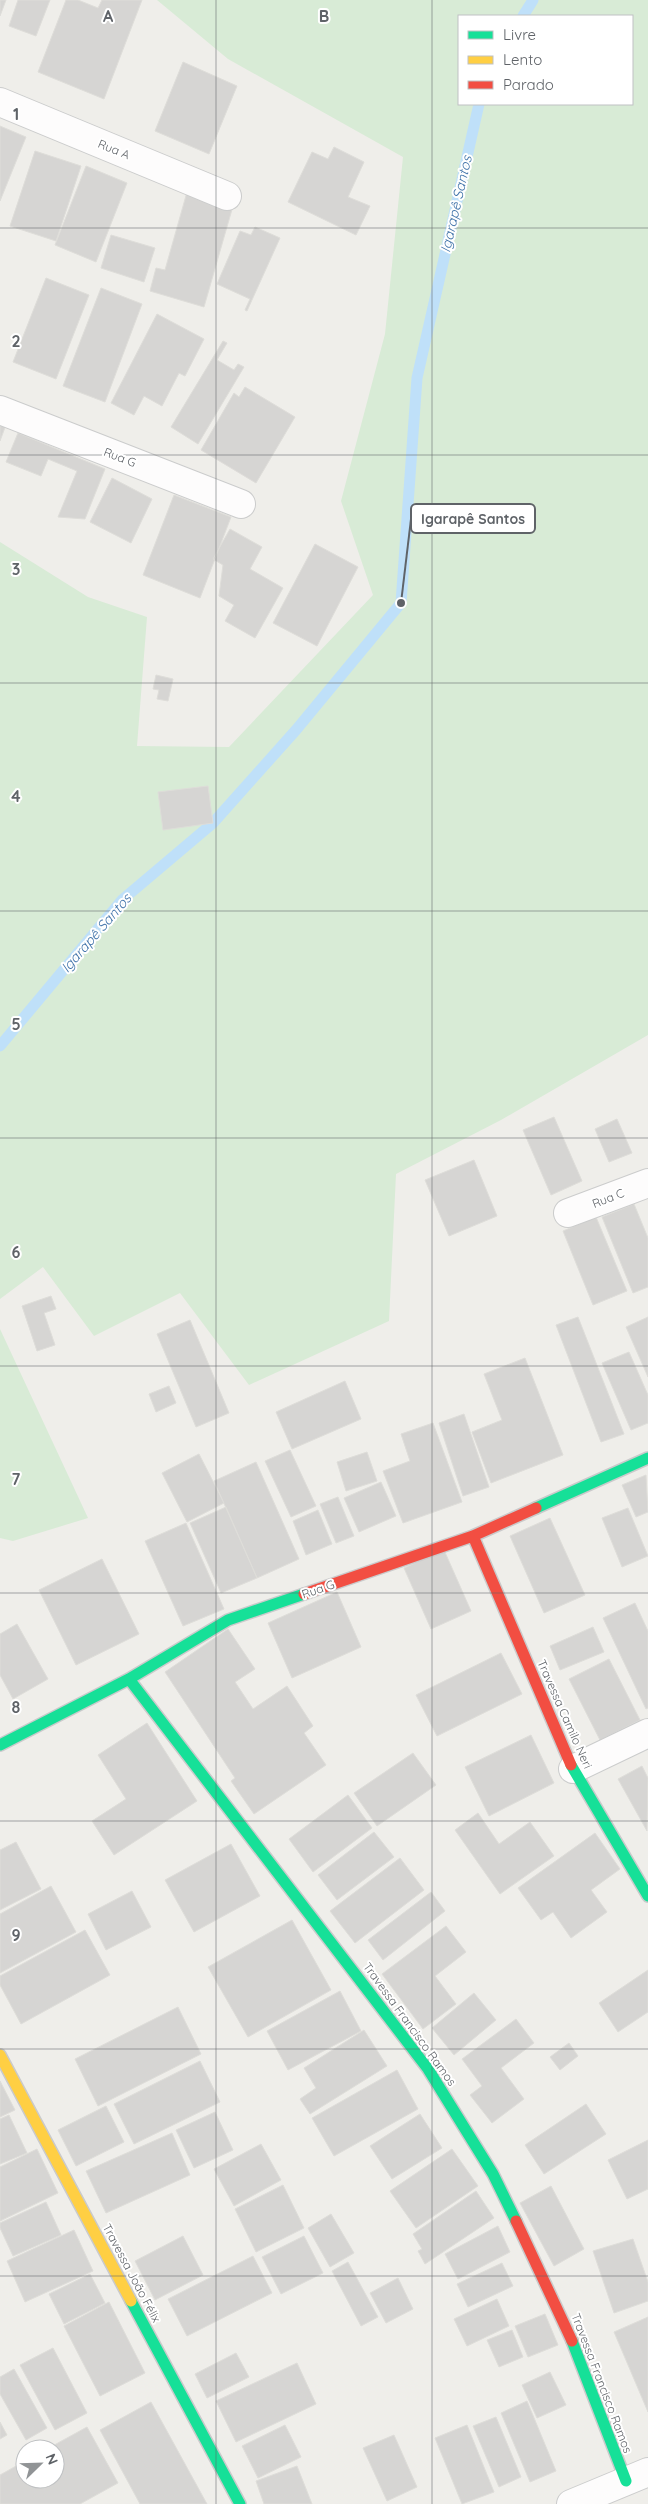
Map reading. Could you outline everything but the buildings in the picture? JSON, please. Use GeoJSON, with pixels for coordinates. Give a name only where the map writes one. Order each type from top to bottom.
{"type":"FeatureCollection","features":[{"type":"Feature","properties":{"kind":"street","name":"Rua A"},"geometry":{"type":"LineString","coordinates":[[0,102],[227,196]]}},
{"type":"Feature","properties":{"kind":"street","name":"Rua G"},"geometry":{"type":"LineString","coordinates":[[0,410],[240,504]]}},
{"type":"Feature","properties":{"kind":"street","name":"Rua C"},"geometry":{"type":"LineString","coordinates":[[568,1213],[648,1183]]}},
{"type":"Feature","properties":{"kind":"street","name":"Rua G"},"geometry":{"type":"LineString","coordinates":[[0,1745],[129,1679],[228,1620],[473,1536],[648,1458]]}},
{"type":"Feature","properties":{"kind":"street","name":"Travessa Camilo Neri"},"geometry":{"type":"LineString","coordinates":[[473,1536],[573,1769],[648,1896]]}},
{"type":"Feature","properties":{"kind":"street","name":"Travessa Francisco Ramos"},"geometry":{"type":"LineString","coordinates":[[129,1679],[428,2069],[493,2174],[637,2476]]}},
{"type":"Feature","properties":{"kind":"street"},"geometry":{"type":"LineString","coordinates":[[573,1769],[648,1733]]}},
{"type":"Feature","properties":{"kind":"street","name":"Travessa João Félix"},"geometry":{"type":"LineString","coordinates":[[0,2055],[240,2504]]}},
{"type":"Feature","properties":{"kind":"street"},"geometry":{"type":"LineString","coordinates":[[571,2504],[637,2476]]}},
{"type":"Feature","properties":{"kind":"green space"},"geometry":{"type":"Polygon","coordinates":[[[157,0],[648,0],[648,1035],[501,1120],[396,1174],[389,1321],[249,1385],[180,1293],[94,1336],[43,1267],[0,1299],[0,542],[88,597],[147,617],[137,746],[229,747],[373,595],[341,501],[385,334],[403,157],[228,59],[157,0]]]}},
{"type":"Feature","properties":{"kind":"green space"},"geometry":{"type":"Polygon","coordinates":[[[0,1329],[88,1518],[13,1541],[0,1538],[0,1329]]]}},
{"type":"Feature","properties":{"kind":"waterway","name":"Igarapê Santos"},"geometry":{"type":"LineString","coordinates":[[524,15],[533,0]]}},
{"type":"Feature","properties":{"kind":"waterway","name":"Igarapê Santos"},"geometry":{"type":"LineString","coordinates":[[0,1046],[122,900],[213,823],[296,730],[401,603],[417,378],[479,105]]}},
{"type":"Feature","properties":{"kind":"traffic: fast"},"geometry":{"type":"LineString","coordinates":[[536,1508],[648,1458]]}},
{"type":"Feature","properties":{"kind":"traffic: fast"},"geometry":{"type":"LineString","coordinates":[[0,1745],[129,1679],[228,1620],[304,1594]]}},
{"type":"Feature","properties":{"kind":"traffic: fast"},"geometry":{"type":"LineString","coordinates":[[129,1679],[428,2069],[493,2174],[516,2221]]}},
{"type":"Feature","properties":{"kind":"traffic: fast"},"geometry":{"type":"LineString","coordinates":[[571,1765],[648,1896]]}},
{"type":"Feature","properties":{"kind":"traffic: fast"},"geometry":{"type":"LineString","coordinates":[[131,2301],[240,2504]]}},
{"type":"Feature","properties":{"kind":"traffic: fast"},"geometry":{"type":"LineString","coordinates":[[572,2341],[626,2481]]}},
{"type":"Feature","properties":{"kind":"traffic: slow"},"geometry":{"type":"LineString","coordinates":[[0,2055],[131,2301]]}},
{"type":"Feature","properties":{"kind":"traffic: jam"},"geometry":{"type":"LineString","coordinates":[[304,1594],[473,1536],[536,1508]]}},
{"type":"Feature","properties":{"kind":"traffic: jam"},"geometry":{"type":"LineString","coordinates":[[473,1536],[571,1765]]}},
{"type":"Feature","properties":{"kind":"traffic: jam"},"geometry":{"type":"LineString","coordinates":[[516,2221],[572,2341]]}},
{"type":"Feature","properties":{"kind":"place","name":"Igarapê Santos"},"geometry":{"type":"Point","coordinates":[401,603]}}]}
